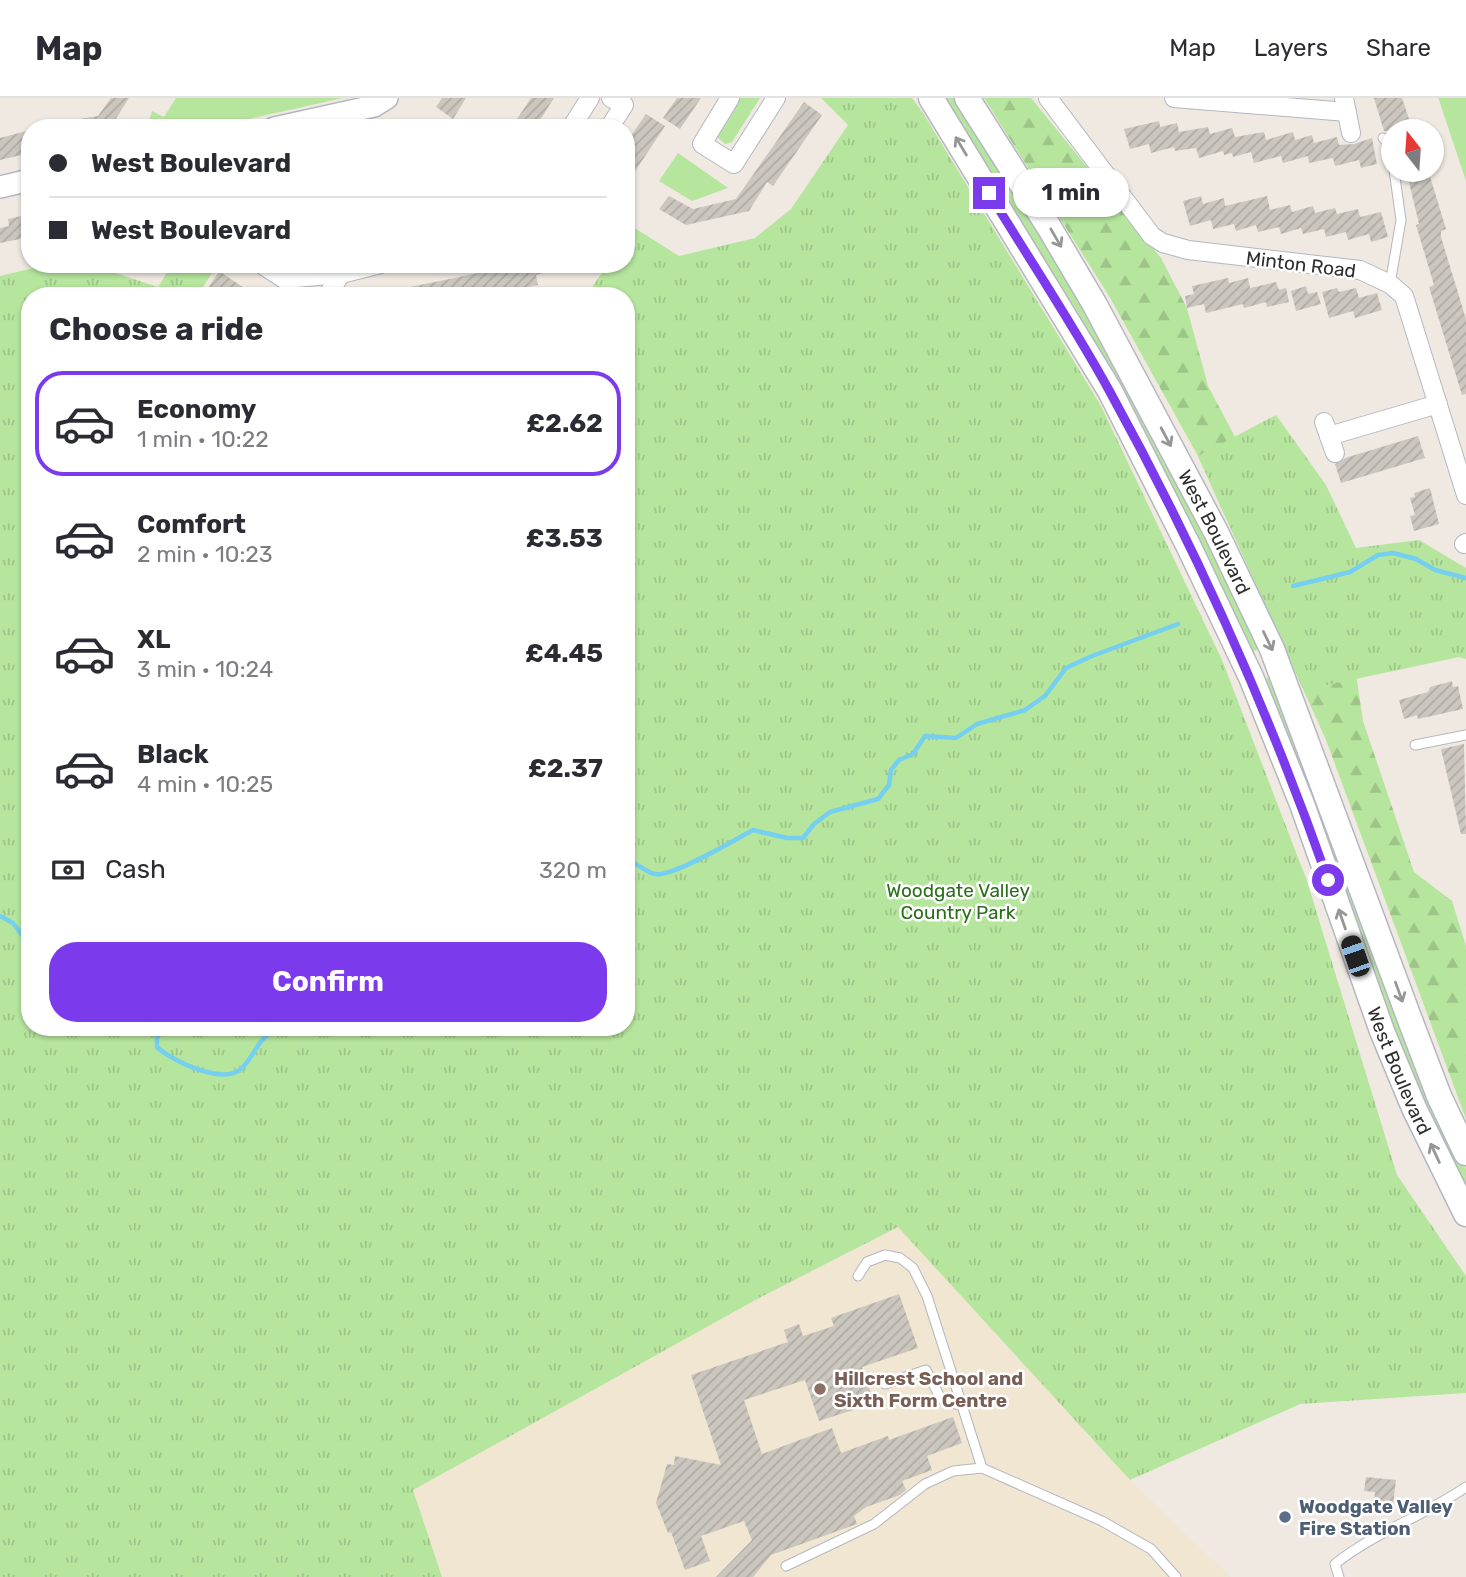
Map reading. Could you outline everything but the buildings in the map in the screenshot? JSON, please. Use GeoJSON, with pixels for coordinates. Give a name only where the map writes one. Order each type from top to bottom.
{"type":"FeatureCollection","features":[{"type":"Feature","properties":{"kind":"main road","name":"West Boulevard"},"geometry":{"type":"LineString","coordinates":[[931,98],[1110,391],[1189,547],[1251,677],[1296,791],[1382,1031],[1420,1120],[1466,1214]]}},
{"type":"Feature","properties":{"kind":"main road","name":"West Boulevard"},"geometry":{"type":"LineString","coordinates":[[967,98],[1049,227],[1101,316],[1216,532],[1272,649],[1409,1020],[1439,1096],[1466,1153]]}},
{"type":"Feature","properties":{"kind":"street"},"geometry":{"type":"LineString","coordinates":[[315,119],[374,106],[387,98]]}},
{"type":"Feature","properties":{"kind":"street"},"geometry":{"type":"LineString","coordinates":[[577,119],[590,98]]}},
{"type":"Feature","properties":{"kind":"street"},"geometry":{"type":"LineString","coordinates":[[611,98],[624,105],[615,119]]}},
{"type":"Feature","properties":{"kind":"street"},"geometry":{"type":"LineString","coordinates":[[730,98],[702,144],[734,164],[776,98]]}},
{"type":"Feature","properties":{"kind":"street","name":"Minton Road"},"geometry":{"type":"LineString","coordinates":[[1048,98],[1146,242],[1163,243],[1188,250],[1360,270],[1390,284]]}},
{"type":"Feature","properties":{"kind":"street"},"geometry":{"type":"LineString","coordinates":[[1174,98],[1345,105],[1351,133]]}},
{"type":"Feature","properties":{"kind":"street"},"geometry":{"type":"LineString","coordinates":[[0,187],[21,182]]}},
{"type":"Feature","properties":{"kind":"street"},"geometry":{"type":"LineString","coordinates":[[271,273],[286,287],[345,273]]}},
{"type":"Feature","properties":{"kind":"street"},"geometry":{"type":"LineString","coordinates":[[333,287],[341,274]]}},
{"type":"Feature","properties":{"kind":"street"},"geometry":{"type":"LineString","coordinates":[[1390,284],[1404,296],[1466,495]]}},
{"type":"Feature","properties":{"kind":"street"},"geometry":{"type":"LineString","coordinates":[[1329,437],[1438,404]]}},
{"type":"Feature","properties":{"kind":"lane"},"geometry":{"type":"LineString","coordinates":[[1390,284],[1401,220],[1395,182]]}},
{"type":"Feature","properties":{"kind":"lane"},"geometry":{"type":"LineString","coordinates":[[1415,745],[1466,735]]}},
{"type":"Feature","properties":{"kind":"lane"},"geometry":{"type":"LineString","coordinates":[[858,1276],[867,1262],[885,1255],[900,1258],[913,1268],[927,1296],[982,1468]]}},
{"type":"Feature","properties":{"kind":"lane"},"geometry":{"type":"LineString","coordinates":[[885,1384],[926,1370],[941,1399],[962,1406]]}},
{"type":"Feature","properties":{"kind":"lane"},"geometry":{"type":"LineString","coordinates":[[786,1566],[874,1524],[925,1485],[953,1471],[982,1468],[1102,1521],[1152,1549],[1177,1577]]}},
{"type":"Feature","properties":{"kind":"lane"},"geometry":{"type":"LineString","coordinates":[[1339,1577],[1335,1563],[1357,1546],[1446,1501],[1466,1487]]}},
{"type":"Feature","properties":{"kind":"shaded area","name":"Hillcrest School and Sixth Form Centre"},"geometry":{"type":"Polygon","coordinates":[[[899,1227],[1130,1480],[1231,1577],[442,1577],[412,1490],[759,1298],[899,1227]]]}},
{"type":"Feature","properties":{"kind":"green space"},"geometry":{"type":"Polygon","coordinates":[[[176,98],[343,98],[248,119],[150,119],[152,111],[164,117],[176,98]]]}},
{"type":"Feature","properties":{"kind":"green space"},"geometry":{"type":"Polygon","coordinates":[[[740,98],[760,98],[732,142],[725,144],[715,135],[740,98]]]}},
{"type":"Feature","properties":{"kind":"green space","name":"Woodgate Valley Country Park"},"geometry":{"type":"Polygon","coordinates":[[[821,98],[912,98],[1101,406],[1222,660],[1307,881],[1397,1175],[1466,1276],[1466,1393],[1300,1404],[1130,1480],[898,1227],[759,1298],[413,1490],[442,1577],[0,1577],[0,276],[21,271],[115,273],[158,287],[21,287],[21,1036],[635,1036],[635,287],[592,287],[602,273],[635,273],[635,228],[679,256],[755,238],[791,209],[848,125],[821,98]]]}},
{"type":"Feature","properties":{"kind":"green space"},"geometry":{"type":"Polygon","coordinates":[[[941,98],[954,98],[1047,243],[1113,357],[1233,589],[1258,649],[1248,654],[1129,406],[1076,309],[941,98]]]}},
{"type":"Feature","properties":{"kind":"green space"},"geometry":{"type":"Polygon","coordinates":[[[984,98],[1031,98],[1161,258],[1187,308],[1208,386],[1354,661],[1363,721],[1414,872],[1452,901],[1466,946],[1466,1119],[1326,740],[1198,456],[1109,296],[984,98]]]}},
{"type":"Feature","properties":{"kind":"green space"},"geometry":{"type":"Polygon","coordinates":[[[1438,98],[1466,98],[1466,181],[1439,100],[1438,98]]]}},
{"type":"Feature","properties":{"kind":"green space"},"geometry":{"type":"Polygon","coordinates":[[[678,153],[728,188],[692,201],[659,181],[678,153]]]}},
{"type":"Feature","properties":{"kind":"green space","name":"Woodgate Valley Country Park"},"geometry":{"type":"Polygon","coordinates":[[[167,273],[212,273],[203,287],[158,287],[167,273]]]}},
{"type":"Feature","properties":{"kind":"green space"},"geometry":{"type":"Polygon","coordinates":[[[1276,415],[1326,485],[1356,548],[1419,540],[1466,568],[1466,659],[1459,657],[1304,690],[1198,456],[1276,415]]]}},
{"type":"Feature","properties":{"kind":"green space"},"geometry":{"type":"Polygon","coordinates":[[[1270,677],[1427,1087],[1466,1169],[1466,1191],[1416,1097],[1261,680],[1270,677]]]}},
{"type":"Feature","properties":{"kind":"waterway"},"geometry":{"type":"LineString","coordinates":[[1293,586],[1350,572],[1378,555],[1393,553],[1416,559],[1435,570],[1466,578]]}},
{"type":"Feature","properties":{"kind":"waterway"},"geometry":{"type":"LineString","coordinates":[[635,864],[651,873],[663,874],[689,864],[753,830],[787,838],[803,838],[814,824],[830,812],[878,799],[889,785],[891,770],[899,760],[913,754],[925,736],[956,738],[977,724],[1025,710],[1045,696],[1066,668],[1178,624]]}},
{"type":"Feature","properties":{"kind":"waterway"},"geometry":{"type":"LineString","coordinates":[[0,916],[13,923],[21,934]]}},
{"type":"Feature","properties":{"kind":"waterway"},"geometry":{"type":"LineString","coordinates":[[157,1036],[157,1047],[174,1059],[198,1070],[223,1074],[234,1073],[242,1068],[266,1036]]}},
{"type":"Feature","properties":{"kind":"place","name":"Hillcrest School and Sixth Form Centre"},"geometry":{"type":"Point","coordinates":[820,1389]}},
{"type":"Feature","properties":{"kind":"place","name":"Woodgate Valley Fire Station"},"geometry":{"type":"Point","coordinates":[1285,1517]}},
{"type":"Feature","properties":{"kind":"route"},"geometry":{"type":"LineString","coordinates":[[989,193],[1110,391],[1189,547],[1251,677],[1328,880]]}}]}
